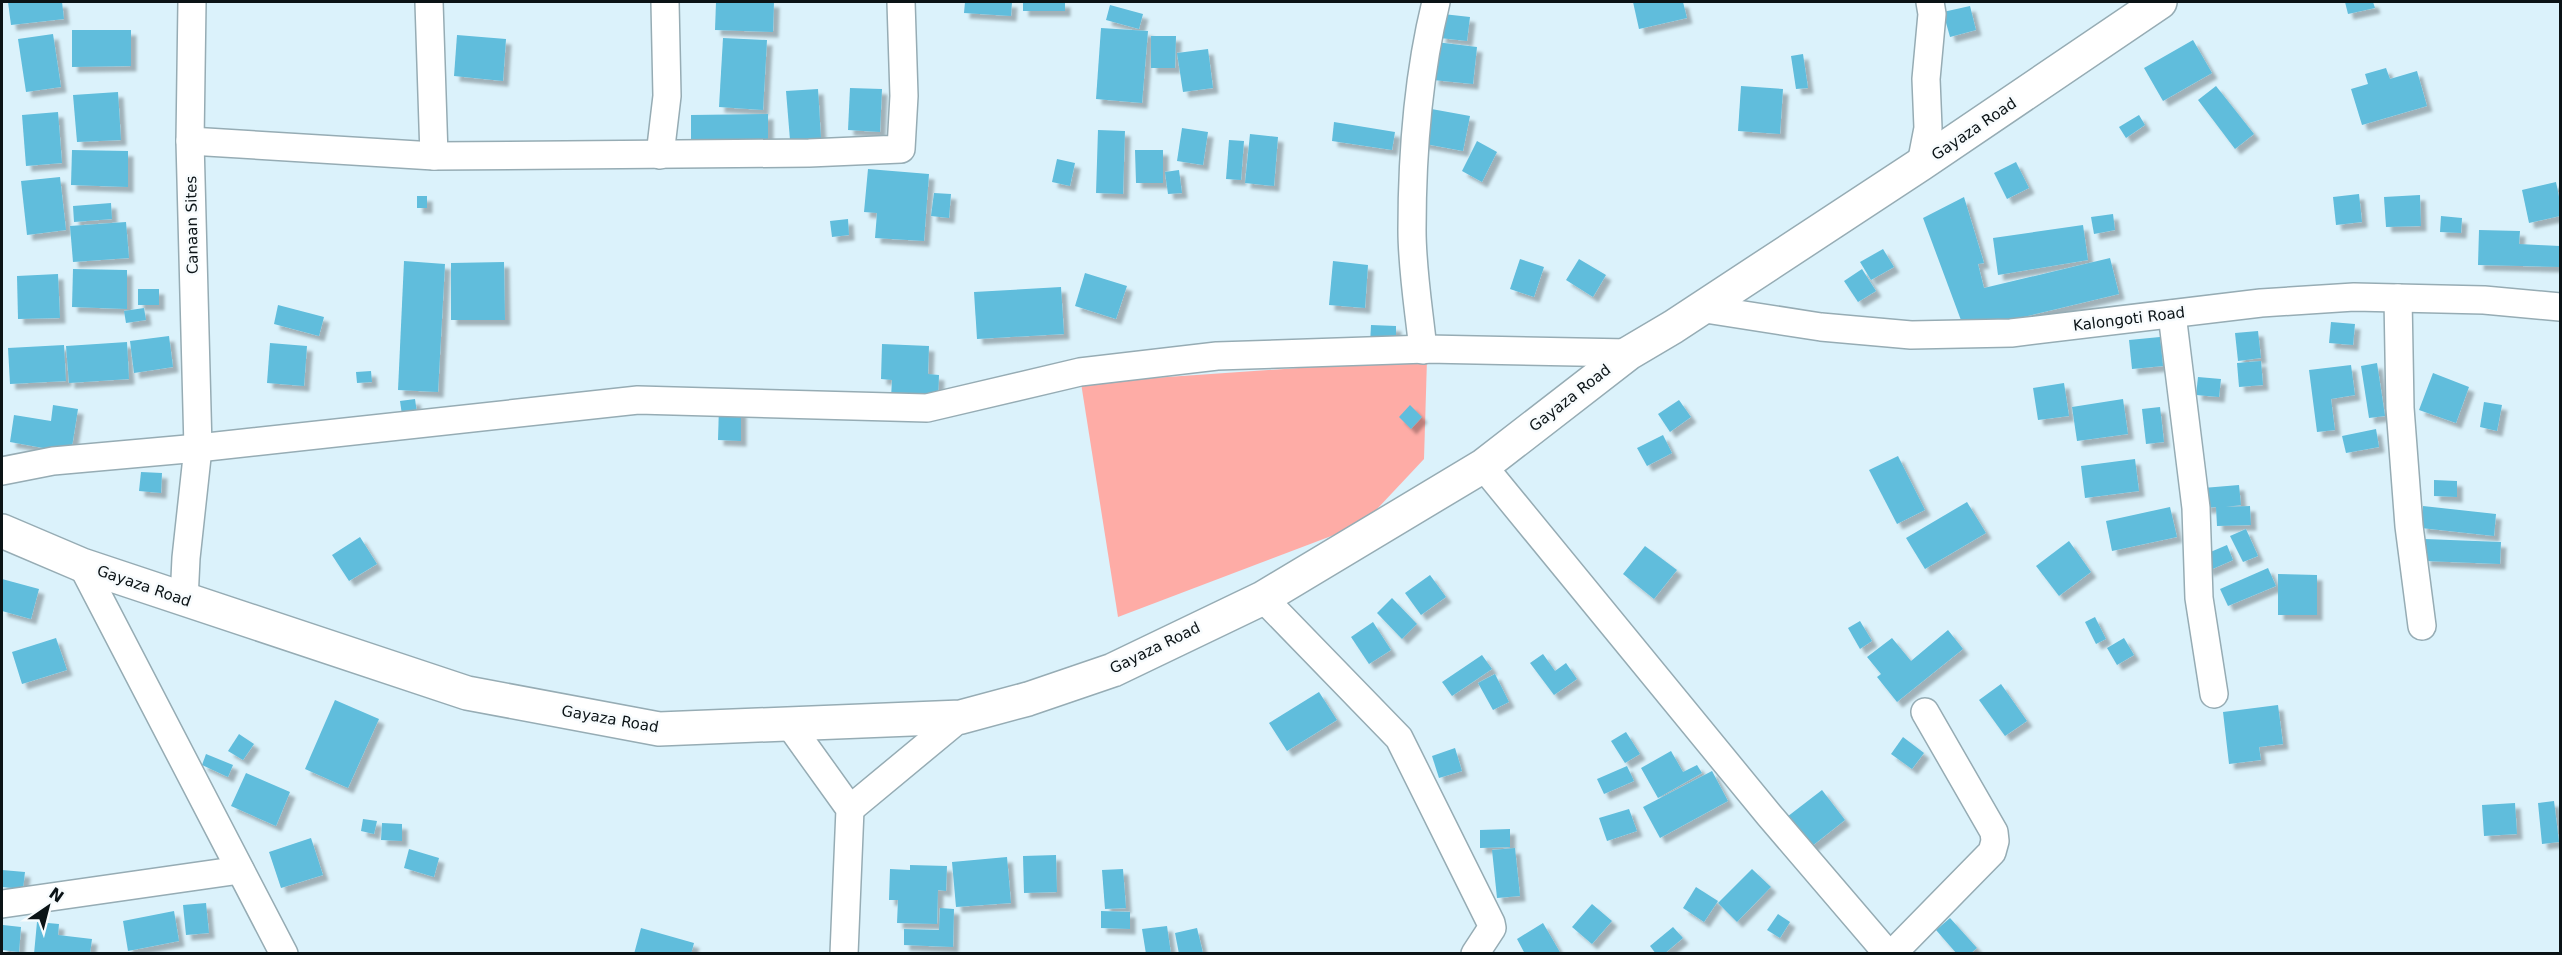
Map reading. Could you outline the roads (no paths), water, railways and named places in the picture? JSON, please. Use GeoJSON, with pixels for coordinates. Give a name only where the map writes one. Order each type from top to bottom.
{"type":"FeatureCollection","features":[{"type":"Feature","properties":{"kind":"main road","name":"Gayaza Road"},"geometry":{"type":"LineString","coordinates":[[2,531],[82,565],[466,693],[659,729],[962,717],[1028,699],[1113,670],[1263,598],[1483,466],[1629,353],[1673,327],[1921,165],[2160,2]]}},
{"type":"Feature","properties":{"kind":"street","name":"Canaan Sites"},"geometry":{"type":"LineString","coordinates":[[184,600],[186,558],[198,448],[190,141],[192,2]]}},
{"type":"Feature","properties":{"kind":"street"},"geometry":{"type":"LineString","coordinates":[[429,2],[434,156]]}},
{"type":"Feature","properties":{"kind":"street"},"geometry":{"type":"LineString","coordinates":[[660,154],[667,96],[665,2]]}},
{"type":"Feature","properties":{"kind":"street"},"geometry":{"type":"LineString","coordinates":[[190,141],[434,156],[809,153],[901,149],[904,96],[901,2]]}},
{"type":"Feature","properties":{"kind":"street"},"geometry":{"type":"LineString","coordinates":[[1423,350],[1412,231],[1417,133],[1427,39],[1436,2]]}},
{"type":"Feature","properties":{"kind":"street"},"geometry":{"type":"LineString","coordinates":[[1921,165],[1928,128],[1926,80],[1932,14],[1930,2]]}},
{"type":"Feature","properties":{"kind":"street","name":"Kalongoti Road"},"geometry":{"type":"LineString","coordinates":[[1699,308],[1821,327],[1911,335],[2011,333],[2261,303],[2354,297],[2484,300],[2560,307]]}},
{"type":"Feature","properties":{"kind":"street"},"geometry":{"type":"LineString","coordinates":[[2398,298],[2400,408],[2408,514],[2422,626]]}},
{"type":"Feature","properties":{"kind":"street"},"geometry":{"type":"LineString","coordinates":[[2172,314],[2196,508],[2199,598],[2214,694]]}},
{"type":"Feature","properties":{"kind":"street"},"geometry":{"type":"LineString","coordinates":[[2,471],[53,460],[198,448],[638,400],[927,408],[1080,372],[1216,356],[1423,350],[1629,353]]}},
{"type":"Feature","properties":{"kind":"street"},"geometry":{"type":"LineString","coordinates":[[1483,466],[1769,815],[1890,954],[1992,852],[1995,842],[1994,832],[1925,712]]}},
{"type":"Feature","properties":{"kind":"street"},"geometry":{"type":"LineString","coordinates":[[82,565],[284,954]]}},
{"type":"Feature","properties":{"kind":"street"},"geometry":{"type":"LineString","coordinates":[[1263,598],[1400,738],[1491,923],[1492,928],[1475,954]]}},
{"type":"Feature","properties":{"kind":"street"},"geometry":{"type":"LineString","coordinates":[[850,809],[962,717]]}},
{"type":"Feature","properties":{"kind":"street"},"geometry":{"type":"LineString","coordinates":[[789,724],[850,809],[844,954]]}},
{"type":"Feature","properties":{"kind":"street"},"geometry":{"type":"LineString","coordinates":[[2,904],[240,870]]}}]}
